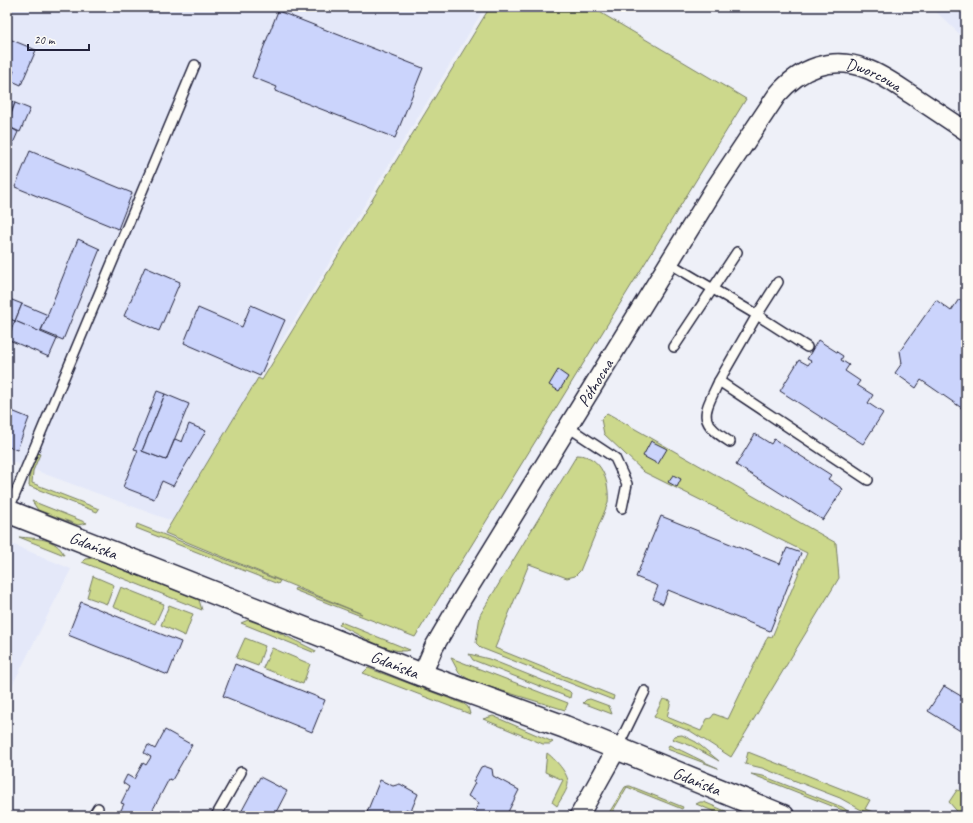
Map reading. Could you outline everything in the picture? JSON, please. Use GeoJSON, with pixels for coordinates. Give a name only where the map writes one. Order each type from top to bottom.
{"type":"FeatureCollection","features":[{"type":"Feature","properties":{"kind":"street","name":"Dworcowa"},"geometry":{"type":"LineString","coordinates":[[777,95],[788,82],[805,71],[820,66],[838,63],[854,64],[882,75],[966,131]]}},
{"type":"Feature","properties":{"kind":"street","name":"Północna"},"geometry":{"type":"LineString","coordinates":[[422,675],[434,647],[462,599],[713,191],[777,95]]}},
{"type":"Feature","properties":{"kind":"street","name":"Gdańska"},"geometry":{"type":"LineString","coordinates":[[8,511],[422,675],[617,748],[783,816]]}},
{"type":"Feature","properties":{"kind":"street"},"geometry":{"type":"LineString","coordinates":[[579,816],[617,748]]}},
{"type":"Feature","properties":{"kind":"lane"},"geometry":{"type":"LineString","coordinates":[[8,511],[195,65]]}},
{"type":"Feature","properties":{"kind":"lane"},"geometry":{"type":"LineString","coordinates":[[674,347],[737,252]]}},
{"type":"Feature","properties":{"kind":"lane"},"geometry":{"type":"LineString","coordinates":[[669,264],[757,314],[807,347]]}},
{"type":"Feature","properties":{"kind":"lane"},"geometry":{"type":"LineString","coordinates":[[730,442],[713,431],[707,422],[706,409],[719,381],[757,314],[778,282]]}},
{"type":"Feature","properties":{"kind":"lane"},"geometry":{"type":"LineString","coordinates":[[719,381],[868,480]]}},
{"type":"Feature","properties":{"kind":"lane"},"geometry":{"type":"LineString","coordinates":[[568,427],[615,458],[627,484],[622,508]]}},
{"type":"Feature","properties":{"kind":"lane"},"geometry":{"type":"LineString","coordinates":[[617,748],[645,691]]}},
{"type":"Feature","properties":{"kind":"lane"},"geometry":{"type":"LineString","coordinates":[[216,816],[241,772]]}},
{"type":"Feature","properties":{"kind":"shaded area"},"geometry":{"type":"Polygon","coordinates":[[[7,7],[485,7],[172,521],[7,460],[7,7]]]}},
{"type":"Feature","properties":{"kind":"shaded area"},"geometry":{"type":"Polygon","coordinates":[[[931,7],[966,7],[966,40],[931,7]]]}},
{"type":"Feature","properties":{"kind":"shaded area"},"geometry":{"type":"Polygon","coordinates":[[[7,542],[71,569],[7,696],[7,542]]]}},
{"type":"Feature","properties":{"kind":"green space"},"geometry":{"type":"Polygon","coordinates":[[[490,7],[591,7],[746,99],[415,637],[294,590],[295,588],[362,614],[165,533],[258,378],[262,380],[490,7]]]}},
{"type":"Feature","properties":{"kind":"green space"},"geometry":{"type":"Polygon","coordinates":[[[607,413],[836,543],[839,578],[731,757],[692,732],[654,717],[663,699],[671,701],[667,717],[701,731],[707,719],[711,718],[714,714],[728,719],[768,636],[772,637],[807,553],[644,472],[604,434],[601,419],[607,413]]]}},
{"type":"Feature","properties":{"kind":"green space"},"geometry":{"type":"Polygon","coordinates":[[[37,453],[40,454],[33,471],[32,483],[99,509],[97,512],[29,486],[30,472],[37,453]]]}},
{"type":"Feature","properties":{"kind":"green space"},"geometry":{"type":"Polygon","coordinates":[[[577,455],[586,456],[598,465],[603,472],[608,487],[608,503],[580,571],[575,576],[567,578],[529,564],[495,648],[614,696],[613,700],[481,648],[476,643],[480,615],[577,455]]]}},
{"type":"Feature","properties":{"kind":"green space"},"geometry":{"type":"Polygon","coordinates":[[[32,501],[87,523],[78,525],[38,510],[32,501]]]}},
{"type":"Feature","properties":{"kind":"green space"},"geometry":{"type":"Polygon","coordinates":[[[137,524],[280,581],[278,584],[136,528],[137,524]]]}},
{"type":"Feature","properties":{"kind":"green space"},"geometry":{"type":"Polygon","coordinates":[[[19,537],[51,542],[60,549],[64,555],[19,537]]]}},
{"type":"Feature","properties":{"kind":"green space"},"geometry":{"type":"Polygon","coordinates":[[[94,558],[199,600],[202,610],[82,562],[85,559],[94,558]]]}},
{"type":"Feature","properties":{"kind":"green space"},"geometry":{"type":"Polygon","coordinates":[[[93,576],[114,585],[107,604],[87,597],[93,576]]]}},
{"type":"Feature","properties":{"kind":"green space"},"geometry":{"type":"Polygon","coordinates":[[[121,587],[164,604],[155,624],[113,607],[121,587]]]}},
{"type":"Feature","properties":{"kind":"green space"},"geometry":{"type":"Polygon","coordinates":[[[169,605],[193,614],[185,636],[161,625],[169,605]]]}},
{"type":"Feature","properties":{"kind":"green space"},"geometry":{"type":"Polygon","coordinates":[[[248,620],[266,626],[316,651],[315,653],[241,623],[248,620]]]}},
{"type":"Feature","properties":{"kind":"green space"},"geometry":{"type":"Polygon","coordinates":[[[341,622],[410,650],[393,650],[374,643],[339,625],[341,622]]]}},
{"type":"Feature","properties":{"kind":"green space"},"geometry":{"type":"Polygon","coordinates":[[[245,638],[265,646],[258,666],[236,658],[245,638]]]}},
{"type":"Feature","properties":{"kind":"green space"},"geometry":{"type":"Polygon","coordinates":[[[272,648],[310,664],[303,684],[263,668],[272,648]]]}},
{"type":"Feature","properties":{"kind":"green space"},"geometry":{"type":"Polygon","coordinates":[[[469,654],[489,659],[569,691],[571,693],[570,698],[473,660],[469,654]]]}},
{"type":"Feature","properties":{"kind":"green space"},"geometry":{"type":"Polygon","coordinates":[[[451,658],[568,703],[565,710],[473,682],[459,673],[451,658]]]}},
{"type":"Feature","properties":{"kind":"green space"},"geometry":{"type":"Polygon","coordinates":[[[368,668],[464,704],[468,707],[470,714],[363,673],[368,668]]]}},
{"type":"Feature","properties":{"kind":"green space"},"geometry":{"type":"Polygon","coordinates":[[[590,699],[609,706],[612,714],[583,703],[590,699]]]}},
{"type":"Feature","properties":{"kind":"green space"},"geometry":{"type":"Polygon","coordinates":[[[493,716],[553,742],[550,744],[543,744],[483,719],[493,716]]]}},
{"type":"Feature","properties":{"kind":"green space"},"geometry":{"type":"Polygon","coordinates":[[[682,735],[696,742],[719,761],[692,746],[672,739],[674,736],[682,735]]]}},
{"type":"Feature","properties":{"kind":"green space"},"geometry":{"type":"Polygon","coordinates":[[[669,745],[706,762],[718,768],[667,749],[669,745]]]}},
{"type":"Feature","properties":{"kind":"green space"},"geometry":{"type":"Polygon","coordinates":[[[748,752],[870,800],[865,809],[883,816],[872,816],[840,798],[762,768],[745,764],[748,752]]]}},
{"type":"Feature","properties":{"kind":"green space"},"geometry":{"type":"Polygon","coordinates":[[[547,753],[560,766],[568,779],[567,789],[557,806],[552,802],[563,780],[545,772],[547,753]]]}},
{"type":"Feature","properties":{"kind":"green space"},"geometry":{"type":"Polygon","coordinates":[[[751,774],[763,776],[842,807],[852,814],[751,774]]]}},
{"type":"Feature","properties":{"kind":"green space"},"geometry":{"type":"Polygon","coordinates":[[[628,786],[683,807],[682,809],[627,787],[610,816],[607,816],[625,787],[628,786]]]}},
{"type":"Feature","properties":{"kind":"green space"},"geometry":{"type":"Polygon","coordinates":[[[957,790],[966,792],[966,816],[961,816],[949,802],[957,790]]]}},
{"type":"Feature","properties":{"kind":"green space"},"geometry":{"type":"Polygon","coordinates":[[[704,802],[737,816],[725,816],[696,804],[704,802]]]}},
{"type":"Feature","properties":{"kind":"building"},"geometry":{"type":"Polygon","coordinates":[[[278,11],[423,68],[395,138],[275,91],[277,87],[252,77],[278,11]]]}},
{"type":"Feature","properties":{"kind":"building"},"geometry":{"type":"Polygon","coordinates":[[[7,38],[36,50],[21,85],[10,80],[14,71],[7,68],[7,38]]]}},
{"type":"Feature","properties":{"kind":"building"},"geometry":{"type":"Polygon","coordinates":[[[7,99],[15,103],[7,122],[7,99]]]}},
{"type":"Feature","properties":{"kind":"building"},"geometry":{"type":"Polygon","coordinates":[[[15,103],[30,109],[20,132],[7,126],[15,103]]]}},
{"type":"Feature","properties":{"kind":"building"},"geometry":{"type":"Polygon","coordinates":[[[7,126],[18,132],[7,157],[7,126]]]}},
{"type":"Feature","properties":{"kind":"building"},"geometry":{"type":"Polygon","coordinates":[[[30,151],[132,193],[118,229],[15,187],[30,151]]]}},
{"type":"Feature","properties":{"kind":"building"},"geometry":{"type":"Polygon","coordinates":[[[78,239],[100,249],[63,340],[41,331],[78,239]]]}},
{"type":"Feature","properties":{"kind":"building"},"geometry":{"type":"Polygon","coordinates":[[[145,267],[180,282],[159,331],[124,316],[145,267]]]}},
{"type":"Feature","properties":{"kind":"building"},"geometry":{"type":"Polygon","coordinates":[[[7,298],[22,304],[15,321],[7,318],[7,298]]]}},
{"type":"Feature","properties":{"kind":"building"},"geometry":{"type":"Polygon","coordinates":[[[959,299],[966,305],[966,411],[921,380],[916,388],[895,373],[902,363],[900,351],[936,300],[951,311],[959,299]]]}},
{"type":"Feature","properties":{"kind":"building"},"geometry":{"type":"Polygon","coordinates":[[[22,304],[48,315],[40,332],[15,321],[22,304]]]}},
{"type":"Feature","properties":{"kind":"building"},"geometry":{"type":"Polygon","coordinates":[[[251,305],[285,320],[260,376],[184,343],[198,308],[242,327],[251,305]]]}},
{"type":"Feature","properties":{"kind":"building"},"geometry":{"type":"Polygon","coordinates":[[[7,318],[15,321],[7,339],[7,318]]]}},
{"type":"Feature","properties":{"kind":"building"},"geometry":{"type":"Polygon","coordinates":[[[15,321],[57,339],[49,357],[7,339],[15,321]]]}},
{"type":"Feature","properties":{"kind":"building"},"geometry":{"type":"Polygon","coordinates":[[[818,340],[843,356],[841,360],[849,365],[845,371],[860,381],[857,385],[873,395],[868,403],[883,413],[863,444],[780,391],[799,360],[808,365],[811,361],[807,359],[818,340]]]}},
{"type":"Feature","properties":{"kind":"building"},"geometry":{"type":"Polygon","coordinates":[[[558,370],[568,377],[559,391],[549,385],[558,370]]]}},
{"type":"Feature","properties":{"kind":"building"},"geometry":{"type":"Polygon","coordinates":[[[157,391],[165,394],[142,451],[166,460],[175,439],[182,442],[189,424],[206,431],[173,486],[162,481],[154,499],[123,487],[138,450],[134,449],[157,391]]]}},
{"type":"Feature","properties":{"kind":"building"},"geometry":{"type":"Polygon","coordinates":[[[165,394],[189,404],[166,460],[142,451],[165,394]]]}},
{"type":"Feature","properties":{"kind":"building"},"geometry":{"type":"Polygon","coordinates":[[[7,409],[29,418],[17,450],[7,446],[7,409]]]}},
{"type":"Feature","properties":{"kind":"building"},"geometry":{"type":"Polygon","coordinates":[[[755,434],[771,444],[774,439],[831,475],[828,479],[843,489],[823,520],[736,465],[755,434]]]}},
{"type":"Feature","properties":{"kind":"building"},"geometry":{"type":"Polygon","coordinates":[[[651,441],[667,449],[658,464],[643,456],[651,441]]]}},
{"type":"Feature","properties":{"kind":"building"},"geometry":{"type":"Polygon","coordinates":[[[673,475],[681,479],[677,487],[668,482],[673,475]]]}},
{"type":"Feature","properties":{"kind":"building"},"geometry":{"type":"Polygon","coordinates":[[[661,516],[780,564],[787,548],[801,553],[770,631],[668,590],[663,604],[653,599],[658,586],[636,577],[661,516]]]}},
{"type":"Feature","properties":{"kind":"building"},"geometry":{"type":"Polygon","coordinates":[[[81,602],[181,642],[168,675],[68,635],[81,602]]]}},
{"type":"Feature","properties":{"kind":"building"},"geometry":{"type":"Polygon","coordinates":[[[235,664],[325,700],[312,732],[223,696],[235,664]]]}},
{"type":"Feature","properties":{"kind":"building"},"geometry":{"type":"Polygon","coordinates":[[[944,686],[966,699],[966,725],[962,732],[928,711],[944,686]]]}},
{"type":"Feature","properties":{"kind":"building"},"geometry":{"type":"Polygon","coordinates":[[[165,730],[192,745],[172,780],[169,779],[150,815],[151,816],[118,816],[124,804],[121,803],[129,787],[123,783],[127,775],[134,779],[143,763],[146,765],[151,757],[144,753],[148,745],[155,749],[165,730]]]}},
{"type":"Feature","properties":{"kind":"building"},"geometry":{"type":"Polygon","coordinates":[[[484,766],[492,769],[493,776],[519,790],[506,816],[472,816],[479,803],[468,796],[481,767],[484,766]]]}},
{"type":"Feature","properties":{"kind":"building"},"geometry":{"type":"Polygon","coordinates":[[[260,777],[287,791],[274,816],[239,816],[260,777]]]}},
{"type":"Feature","properties":{"kind":"building"},"geometry":{"type":"Polygon","coordinates":[[[380,780],[393,786],[400,784],[418,794],[411,811],[406,809],[404,816],[375,816],[367,812],[380,780]]]}}]}
